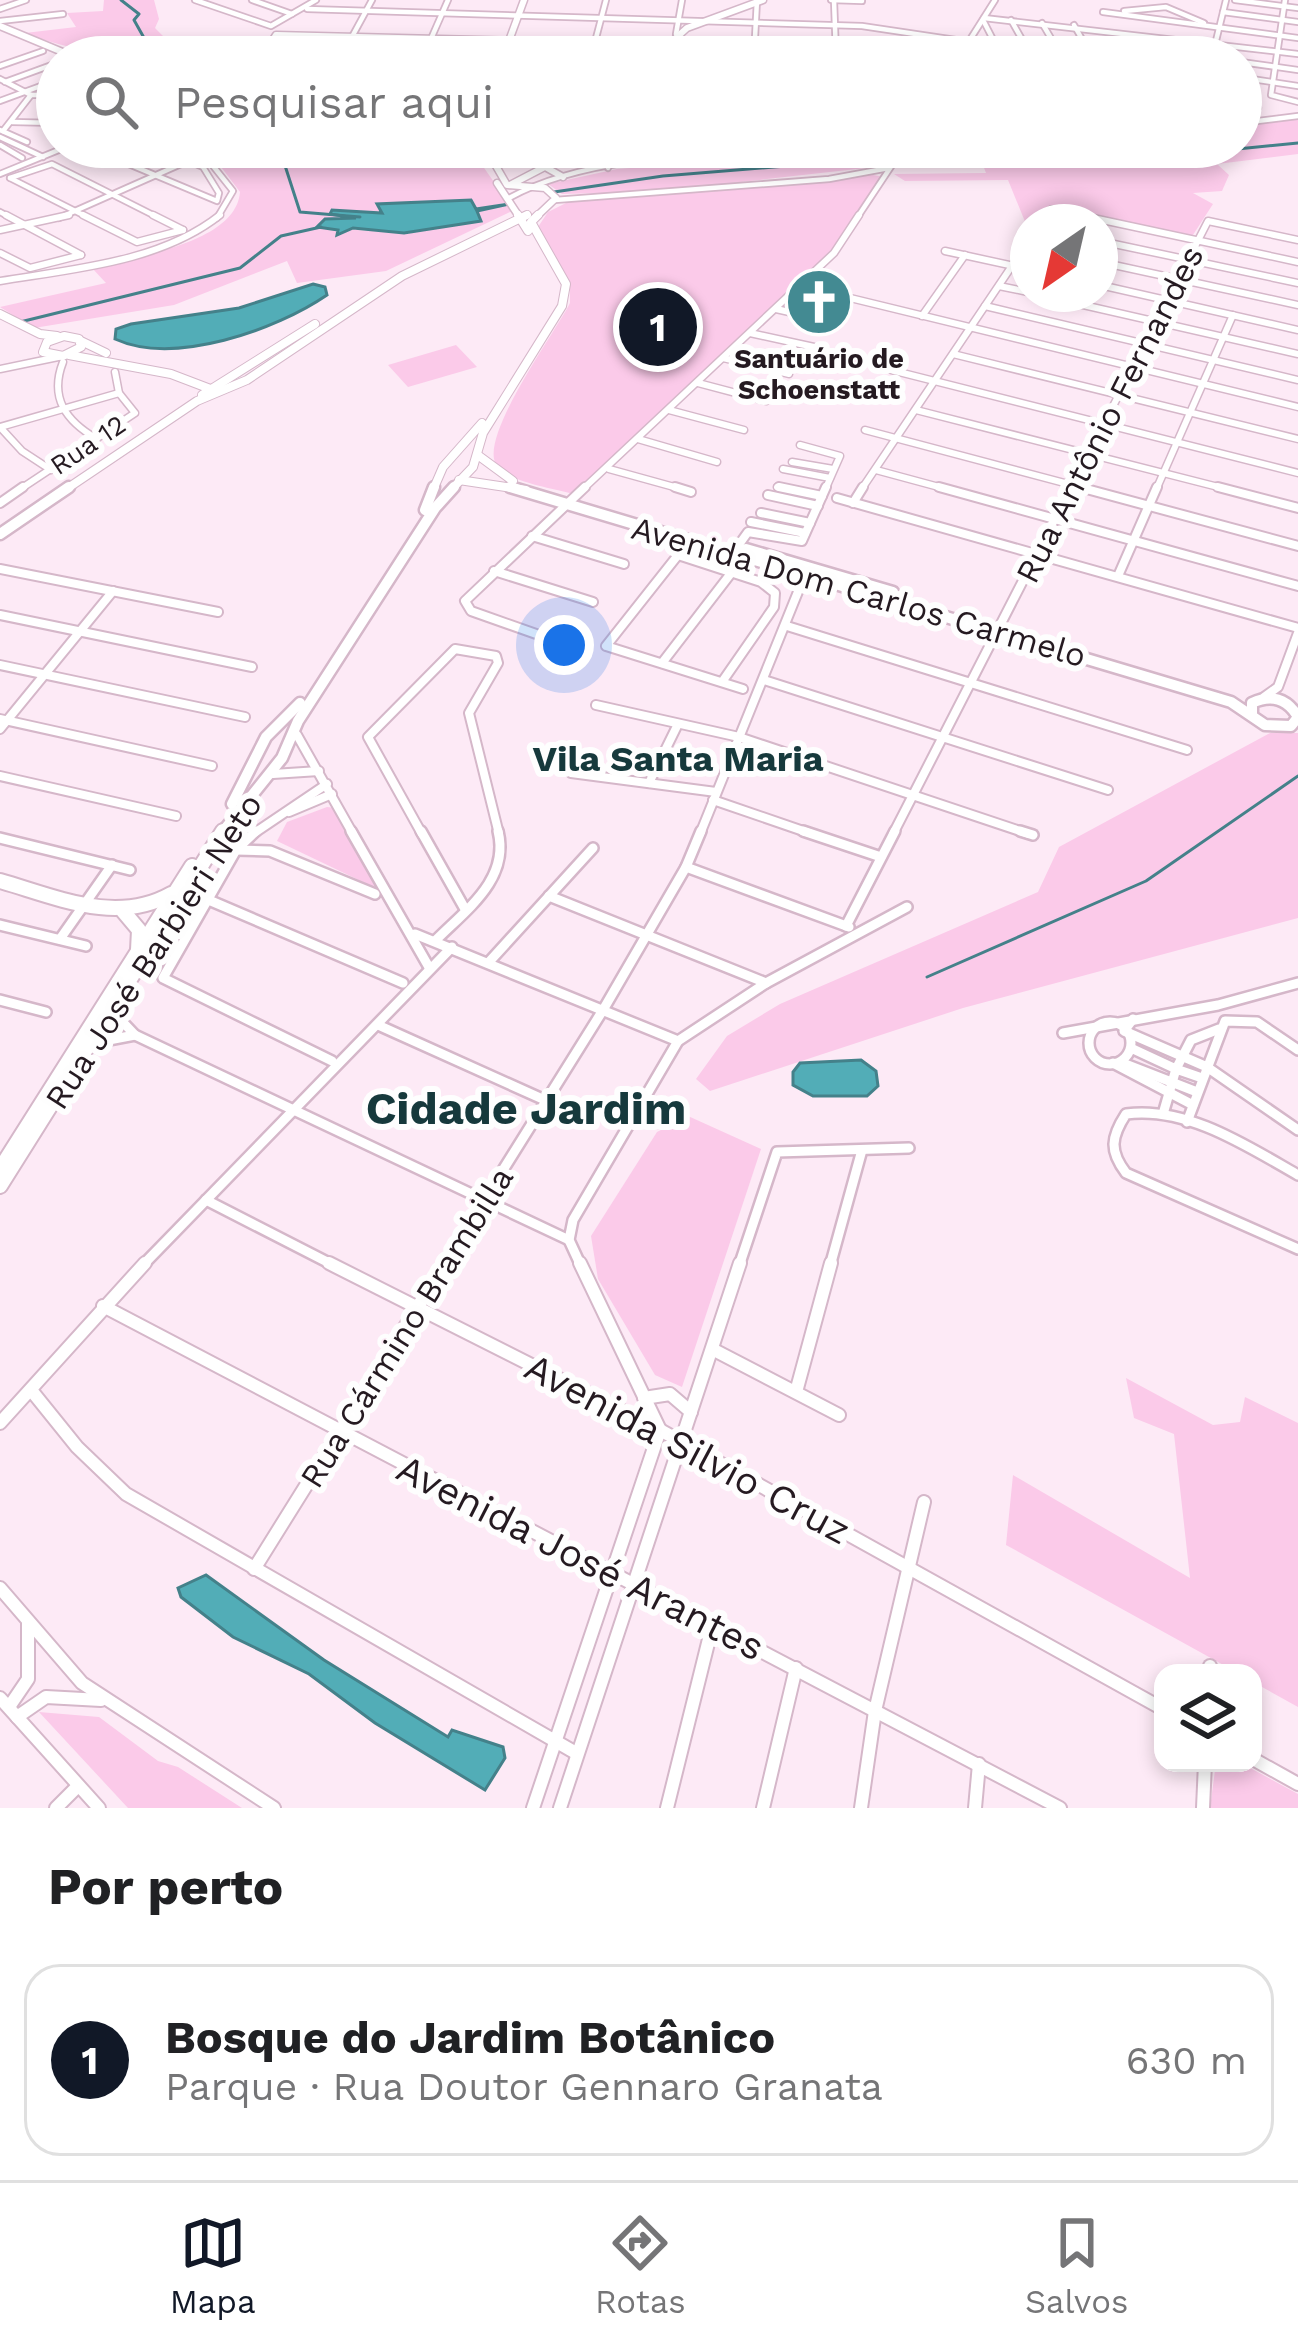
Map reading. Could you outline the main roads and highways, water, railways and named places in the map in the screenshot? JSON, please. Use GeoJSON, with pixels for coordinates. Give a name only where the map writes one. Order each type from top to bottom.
{"type":"FeatureCollection","features":[{"type":"Feature","properties":{"kind":"water"},"geometry":{"type":"Polygon","coordinates":[[[471,200],[476,209],[509,204],[477,211],[481,221],[404,233],[353,228],[337,235],[338,230],[317,227],[325,219],[356,218],[330,214],[332,210],[382,213],[377,204],[471,200]]]}},
{"type":"Feature","properties":{"kind":"water"},"geometry":{"type":"Polygon","coordinates":[[[313,284],[325,287],[327,295],[281,320],[224,340],[166,348],[115,339],[116,329],[131,324],[239,308],[313,284]]]}},
{"type":"Feature","properties":{"kind":"water"},"geometry":{"type":"Polygon","coordinates":[[[861,1060],[876,1071],[878,1086],[867,1096],[813,1096],[793,1085],[793,1072],[800,1063],[861,1060]]]}},
{"type":"Feature","properties":{"kind":"water"},"geometry":{"type":"Polygon","coordinates":[[[206,1575],[324,1660],[448,1737],[452,1730],[503,1747],[505,1758],[485,1790],[375,1723],[309,1674],[233,1637],[181,1597],[178,1588],[206,1575]]]}},
{"type":"Feature","properties":{"kind":"waterway"},"geometry":{"type":"LineString","coordinates":[[121,0],[139,14],[134,20],[143,36]]}},
{"type":"Feature","properties":{"kind":"waterway"},"geometry":{"type":"LineString","coordinates":[[1262,147],[1298,143]]}},
{"type":"Feature","properties":{"kind":"waterway"},"geometry":{"type":"LineString","coordinates":[[286,168],[300,212],[360,217]]}},
{"type":"Feature","properties":{"kind":"waterway"},"geometry":{"type":"LineString","coordinates":[[554,192],[762,168]]}},
{"type":"Feature","properties":{"kind":"waterway"},"geometry":{"type":"LineString","coordinates":[[20,322],[240,268],[281,236],[321,227]]}},
{"type":"Feature","properties":{"kind":"waterway"},"geometry":{"type":"LineString","coordinates":[[927,977],[1146,881],[1298,776]]}},
{"type":"Feature","properties":{"kind":"place","name":"Santuário de Schoenstatt"},"geometry":{"type":"Point","coordinates":[819,302]}},
{"type":"Feature","properties":{"kind":"place","name":"Bosque do Jardim Botânico"},"geometry":{"type":"Point","coordinates":[658,327]}},
{"type":"Feature","properties":{"kind":"district","name":"Vila Santa Maria"},"geometry":{"type":"Point","coordinates":[678,758]}},
{"type":"Feature","properties":{"kind":"district","name":"Cidade Jardim"},"geometry":{"type":"Point","coordinates":[526,1108]}}]}
